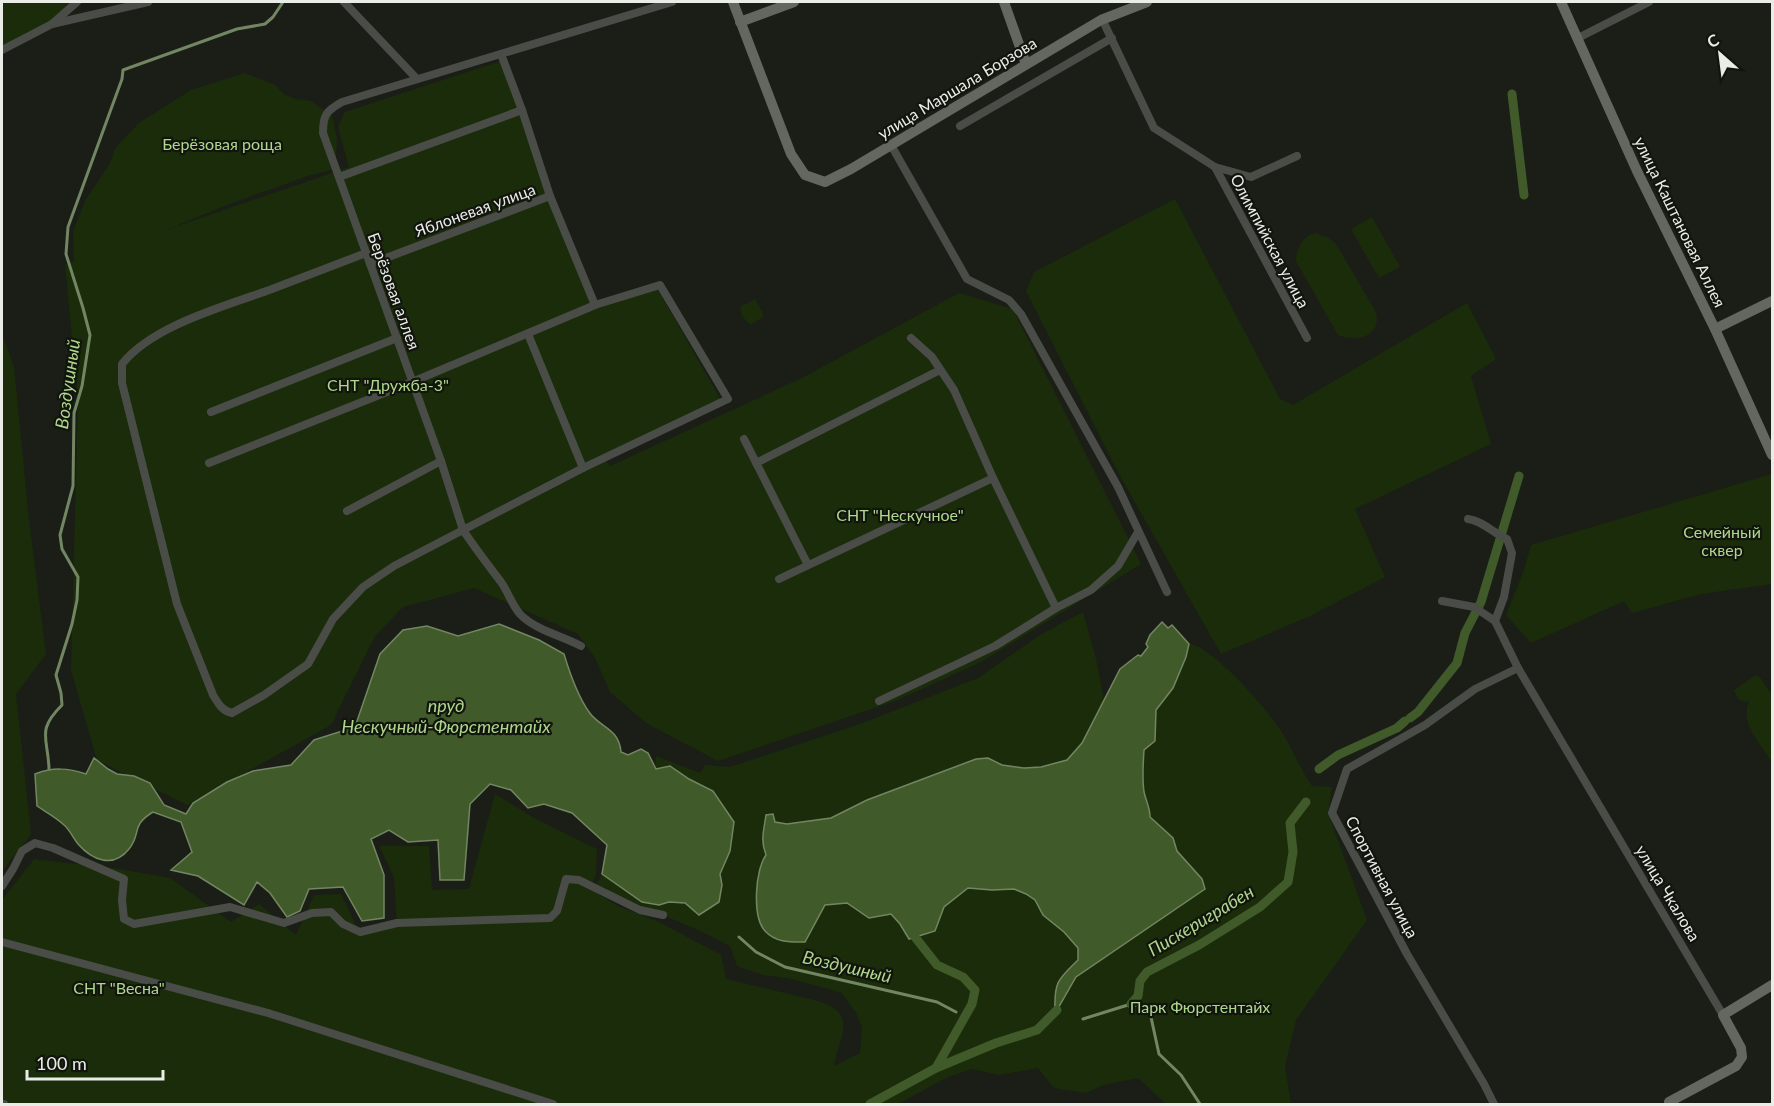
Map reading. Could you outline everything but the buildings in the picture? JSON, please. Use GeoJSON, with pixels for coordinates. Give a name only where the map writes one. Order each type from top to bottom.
{"type":"FeatureCollection","features":[{"type":"Feature","properties":{"kind":"street"},"geometry":{"type":"LineString","coordinates":[[52,24],[77,2]]}},
{"type":"Feature","properties":{"kind":"street"},"geometry":{"type":"LineString","coordinates":[[2,50],[52,24],[136,2],[148,2]]}},
{"type":"Feature","properties":{"kind":"street"},"geometry":{"type":"LineString","coordinates":[[344,2],[417,79],[672,2]]}},
{"type":"Feature","properties":{"kind":"street","name":"улица Маршала Борзова"},"geometry":{"type":"LineString","coordinates":[[733,2],[791,154],[805,175],[825,182],[834,179],[1102,19],[1147,2]]}},
{"type":"Feature","properties":{"kind":"street"},"geometry":{"type":"LineString","coordinates":[[740,21],[794,2]]}},
{"type":"Feature","properties":{"kind":"street"},"geometry":{"type":"LineString","coordinates":[[1004,2],[1026,63]]}},
{"type":"Feature","properties":{"kind":"street","name":"улица Каштановая Аллея"},"geometry":{"type":"LineString","coordinates":[[1561,2],[1637,171],[1715,329],[1773,455]]}},
{"type":"Feature","properties":{"kind":"street"},"geometry":{"type":"LineString","coordinates":[[1578,38],[1649,2]]}},
{"type":"Feature","properties":{"kind":"street","name":"Олимпийская улица"},"geometry":{"type":"LineString","coordinates":[[1102,19],[1154,128],[1215,167],[1307,338]]}},
{"type":"Feature","properties":{"kind":"street"},"geometry":{"type":"LineString","coordinates":[[960,126],[1112,38]]}},
{"type":"Feature","properties":{"kind":"street","name":"Яблоневая улица"},"geometry":{"type":"LineString","coordinates":[[370,264],[550,196],[501,54]]}},
{"type":"Feature","properties":{"kind":"street","name":"Берёзовая аллея"},"geometry":{"type":"LineString","coordinates":[[417,79],[342,102],[331,108],[323,119],[323,134],[441,460],[463,530],[522,616],[541,629],[581,646]]}},
{"type":"Feature","properties":{"kind":"street"},"geometry":{"type":"LineString","coordinates":[[339,177],[522,110]]}},
{"type":"Feature","properties":{"kind":"street"},"geometry":{"type":"LineString","coordinates":[[891,145],[967,279],[1009,300],[1021,314],[1118,487],[1167,592]]}},
{"type":"Feature","properties":{"kind":"street"},"geometry":{"type":"LineString","coordinates":[[1215,167],[1251,177],[1297,156]]}},
{"type":"Feature","properties":{"kind":"street"},"geometry":{"type":"LineString","coordinates":[[550,196],[595,305]]}},
{"type":"Feature","properties":{"kind":"street"},"geometry":{"type":"LineString","coordinates":[[209,463],[412,382],[595,305],[660,285],[728,399],[583,468],[394,566],[363,588],[333,619],[308,664],[300,671],[232,713],[226,711],[220,706],[209,687],[177,604],[122,382],[122,364],[141,345],[169,329],[366,253]]}},
{"type":"Feature","properties":{"kind":"street"},"geometry":{"type":"LineString","coordinates":[[1715,329],[1773,301]]}},
{"type":"Feature","properties":{"kind":"street"},"geometry":{"type":"LineString","coordinates":[[528,334],[583,468]]}},
{"type":"Feature","properties":{"kind":"street"},"geometry":{"type":"LineString","coordinates":[[211,412],[397,338]]}},
{"type":"Feature","properties":{"kind":"street"},"geometry":{"type":"LineString","coordinates":[[911,338],[932,357],[954,390],[993,478],[1056,608]]}},
{"type":"Feature","properties":{"kind":"street"},"geometry":{"type":"LineString","coordinates":[[756,463],[940,370]]}},
{"type":"Feature","properties":{"kind":"street"},"geometry":{"type":"LineString","coordinates":[[744,439],[808,565]]}},
{"type":"Feature","properties":{"kind":"street"},"geometry":{"type":"LineString","coordinates":[[347,511],[441,460]]}},
{"type":"Feature","properties":{"kind":"street"},"geometry":{"type":"LineString","coordinates":[[779,579],[993,478]]}},
{"type":"Feature","properties":{"kind":"street"},"geometry":{"type":"LineString","coordinates":[[1442,601],[1474,607],[1494,621],[1504,597],[1512,553],[1507,539],[1497,535],[1476,520],[1468,519]]}},
{"type":"Feature","properties":{"kind":"street"},"geometry":{"type":"LineString","coordinates":[[879,701],[995,646],[1090,590],[1118,566],[1138,532]]}},
{"type":"Feature","properties":{"kind":"street","name":"улица Чкалова"},"geometry":{"type":"LineString","coordinates":[[1494,621],[1518,668],[1741,1048],[1742,1057],[1736,1066],[1669,1102],[1670,1104]]}},
{"type":"Feature","properties":{"kind":"street","name":"Спортивная улица"},"geometry":{"type":"LineString","coordinates":[[1494,1104],[1485,1084],[1407,954],[1332,813],[1347,769],[1425,725],[1475,689],[1518,668]]}},
{"type":"Feature","properties":{"kind":"street"},"geometry":{"type":"LineString","coordinates":[[2,886],[22,851],[35,843],[53,848],[124,879],[122,900],[124,918],[134,924],[230,907],[284,923],[312,913],[331,912],[343,924],[360,932],[397,923],[550,918],[557,911],[566,879],[579,880],[640,910],[663,915]]}},
{"type":"Feature","properties":{"kind":"street"},"geometry":{"type":"LineString","coordinates":[[2,942],[268,1013],[554,1104]]}},
{"type":"Feature","properties":{"kind":"street"},"geometry":{"type":"LineString","coordinates":[[1723,1015],[1773,985]]}},
{"type":"Feature","properties":{"kind":"green space"},"geometry":{"type":"Polygon","coordinates":[[[2,2],[74,2],[47,25],[2,49],[2,2]]]}},
{"type":"Feature","properties":{"kind":"green space","name":"СНТ \"Дружба-3\""},"geometry":{"type":"Polygon","coordinates":[[[501,61],[597,309],[657,288],[722,402],[605,459],[610,466],[802,378],[959,293],[1013,309],[1141,564],[981,662],[898,700],[718,761],[646,723],[610,692],[595,658],[578,634],[474,588],[403,607],[375,636],[331,725],[187,805],[97,760],[71,670],[78,399],[65,265],[74,261],[73,231],[86,199],[109,165],[116,147],[139,123],[191,90],[245,73],[275,85],[284,94],[295,99],[311,101],[332,116],[337,139],[335,169],[308,176],[232,203],[166,230],[349,167],[338,127],[345,112],[501,61]]]}},
{"type":"Feature","properties":{"kind":"green space"},"geometry":{"type":"Polygon","coordinates":[[[1175,199],[1280,399],[1293,405],[1467,303],[1496,359],[1471,376],[1491,444],[1355,509],[1385,577],[1310,616],[1221,654],[1119,474],[1026,291],[1034,272],[1175,199]]]}},
{"type":"Feature","properties":{"kind":"green space"},"geometry":{"type":"Polygon","coordinates":[[[1372,217],[1400,267],[1379,278],[1351,229],[1372,217]]]}},
{"type":"Feature","properties":{"kind":"green space"},"geometry":{"type":"Polygon","coordinates":[[[1315,233],[1329,238],[1336,244],[1376,312],[1375,327],[1366,336],[1352,338],[1338,335],[1296,261],[1301,244],[1315,233]]]}},
{"type":"Feature","properties":{"kind":"green space"},"geometry":{"type":"Polygon","coordinates":[[[755,299],[763,317],[750,325],[742,316],[740,307],[755,299]]]}},
{"type":"Feature","properties":{"kind":"green space"},"geometry":{"type":"Polygon","coordinates":[[[2,334],[14,367],[29,520],[46,654],[16,694],[31,834],[2,871],[2,334]]]}},
{"type":"Feature","properties":{"kind":"green space","name":"Семейный сквер"},"geometry":{"type":"Polygon","coordinates":[[[1772,474],[1772,584],[1701,594],[1632,613],[1624,601],[1531,643],[1506,615],[1524,570],[1531,545],[1772,474]]]}},
{"type":"Feature","properties":{"kind":"green space"},"geometry":{"type":"Polygon","coordinates":[[[1083,612],[1104,700],[1082,743],[1067,760],[1041,767],[1008,767],[994,761],[976,759],[867,800],[831,818],[787,824],[765,822],[762,839],[766,855],[761,862],[757,897],[804,942],[825,904],[847,903],[869,918],[891,914],[900,924],[935,931],[944,907],[968,888],[1014,889],[1035,900],[1043,915],[1064,932],[1078,948],[1078,960],[1061,976],[1057,1010],[1076,977],[1205,889],[1202,879],[1177,851],[1173,838],[1150,817],[1143,776],[1144,750],[1155,741],[1156,710],[1173,688],[1189,644],[1199,647],[1223,665],[1270,716],[1282,732],[1312,786],[1332,787],[1328,813],[1367,920],[1296,1020],[1285,1066],[1291,1104],[1166,1104],[1138,1078],[1103,1085],[1086,1093],[1054,1088],[1038,1068],[999,1075],[972,1069],[948,1077],[898,1104],[2,1104],[2,900],[34,859],[119,869],[170,878],[231,922],[259,904],[296,935],[314,895],[341,894],[359,932],[397,923],[394,877],[379,846],[429,846],[432,890],[469,889],[495,794],[534,818],[597,849],[596,874],[590,889],[618,906],[659,922],[721,955],[726,979],[831,1006],[843,1020],[842,1037],[834,1066],[860,1053],[862,1027],[856,1013],[842,993],[792,979],[763,975],[737,966],[730,946],[597,884],[602,874],[642,902],[659,905],[669,902],[685,903],[699,914],[722,885],[720,874],[730,851],[734,822],[719,799],[706,786],[689,779],[670,766],[656,769],[656,756],[700,773],[705,765],[730,767],[860,724],[978,678],[1040,635],[1083,612]]]}},
{"type":"Feature","properties":{"kind":"green space"},"geometry":{"type":"Polygon","coordinates":[[[1756,675],[1772,693],[1772,762],[1749,724],[1747,708],[1750,699],[1746,702],[1739,700],[1734,690],[1756,675]]]}},
{"type":"Feature","properties":{"kind":"water"},"geometry":{"type":"Polygon","coordinates":[[[1162,622],[1168,628],[1172,625],[1189,644],[1173,688],[1156,710],[1155,741],[1144,750],[1144,792],[1150,817],[1173,838],[1177,851],[1202,879],[1205,889],[1076,977],[1057,1010],[1055,1000],[1057,986],[1062,976],[1078,960],[1078,948],[1064,932],[1043,915],[1035,900],[1014,889],[968,888],[944,907],[935,931],[909,939],[891,914],[869,918],[847,903],[825,905],[805,942],[779,940],[765,931],[758,915],[756,893],[759,871],[766,855],[763,840],[766,815],[773,814],[775,822],[787,824],[831,818],[867,800],[976,759],[988,758],[1002,765],[1024,768],[1041,767],[1067,760],[1082,743],[1120,669],[1138,655],[1141,656],[1148,647],[1146,644],[1150,635],[1162,622]]]}},
{"type":"Feature","properties":{"kind":"water","name":"пруд Нескучный-Фюрстентайх"},"geometry":{"type":"Polygon","coordinates":[[[499,624],[539,640],[564,654],[574,684],[585,705],[593,717],[617,738],[621,752],[628,755],[641,749],[648,753],[656,769],[670,766],[713,791],[734,822],[730,851],[720,874],[722,885],[719,902],[699,915],[685,903],[669,902],[659,905],[642,902],[602,874],[607,845],[572,813],[544,804],[528,808],[511,790],[490,784],[470,804],[464,880],[440,880],[438,840],[408,842],[389,830],[371,839],[384,875],[384,918],[362,921],[343,887],[309,889],[300,911],[287,917],[270,893],[257,882],[244,905],[198,876],[171,870],[192,852],[181,822],[153,812],[141,821],[133,843],[123,855],[116,859],[103,860],[84,850],[61,822],[37,806],[35,774],[60,769],[86,774],[94,758],[117,774],[134,776],[150,783],[164,805],[186,814],[193,803],[227,782],[253,771],[291,765],[314,740],[355,727],[380,654],[403,630],[427,626],[458,636],[499,624]]]}},
{"type":"Feature","properties":{"kind":"waterway","name":"Воздушный"},"geometry":{"type":"LineString","coordinates":[[49,769],[46,728],[62,705],[56,675],[77,600],[78,577],[62,549],[60,535],[73,486],[74,413],[82,386],[90,335],[66,254],[68,227],[122,79],[123,70],[237,29],[265,24],[283,2]]}},
{"type":"Feature","properties":{"kind":"waterway","name":"Пискериграбен"},"geometry":{"type":"LineString","coordinates":[[1512,94],[1524,195]]}},
{"type":"Feature","properties":{"kind":"waterway","name":"Пискериграбен"},"geometry":{"type":"LineString","coordinates":[[1410,718],[1418,712],[1457,663],[1465,633],[1481,602],[1519,476]]}},
{"type":"Feature","properties":{"kind":"waterway","name":"Пискериграбен"},"geometry":{"type":"LineString","coordinates":[[1319,769],[1338,755],[1397,728],[1405,721]]}},
{"type":"Feature","properties":{"kind":"waterway","name":"Пискериграбен"},"geometry":{"type":"LineString","coordinates":[[1131,1004],[1138,996],[1140,981],[1147,972],[1199,945],[1260,907],[1288,882],[1293,852],[1290,823],[1306,802]]}},
{"type":"Feature","properties":{"kind":"waterway","name":"Воздушный"},"geometry":{"type":"LineString","coordinates":[[739,937],[756,952],[785,967],[937,1002],[956,1012]]}},
{"type":"Feature","properties":{"kind":"waterway"},"geometry":{"type":"LineString","coordinates":[[915,937],[937,965],[963,977],[975,990],[972,1004],[936,1068]]}},
{"type":"Feature","properties":{"kind":"waterway","name":"Воздушный"},"geometry":{"type":"LineString","coordinates":[[1083,1019],[1131,1004],[1149,1008],[1159,1054],[1181,1075],[1200,1104]]}},
{"type":"Feature","properties":{"kind":"waterway"},"geometry":{"type":"LineString","coordinates":[[870,1104],[936,1068],[996,1043],[1037,1030],[1057,1010]]}},
{"type":"Feature","properties":{"kind":"park label","name":"Берёзовая роща"},"geometry":{"type":"Point","coordinates":[222,144]}},
{"type":"Feature","properties":{"kind":"park label","name":"СНТ \"Нескучное\""},"geometry":{"type":"Point","coordinates":[900,515]}},
{"type":"Feature","properties":{"kind":"park label","name":"СНТ \"Весна\""},"geometry":{"type":"Point","coordinates":[119,988]}},
{"type":"Feature","properties":{"kind":"park label","name":"Парк Фюрстентайх"},"geometry":{"type":"Point","coordinates":[1200,1007]}}]}
